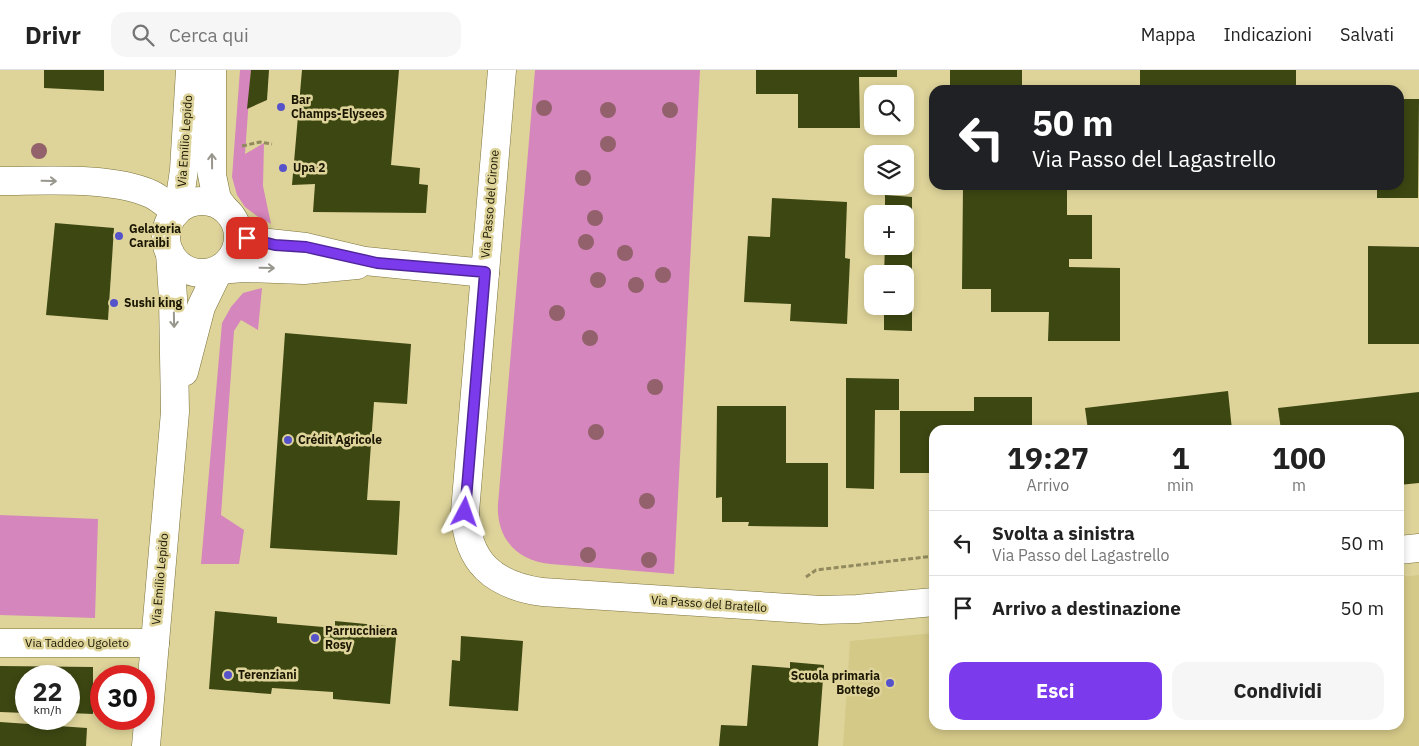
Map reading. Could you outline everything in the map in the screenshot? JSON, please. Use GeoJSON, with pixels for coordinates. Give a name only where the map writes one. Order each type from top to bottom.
{"type":"FeatureCollection","features":[{"type":"Feature","properties":{"kind":"street","name":"Via Emilio Lepido"},"geometry":{"type":"LineString","coordinates":[[146,746],[174,412],[173,298],[170,253],[166,243],[166,232],[179,204],[184,170],[190,70]]}},
{"type":"Feature","properties":{"kind":"street","name":"Via Emilio Lepido"},"geometry":{"type":"LineString","coordinates":[[174,412],[200,307],[219,270],[229,263],[238,245],[236,224],[217,199],[212,175],[212,70]]}},
{"type":"Feature","properties":{"kind":"street","name":"Via Passo del Cirone"},"geometry":{"type":"LineString","coordinates":[[489,571],[472,549],[468,537],[465,512],[502,70]]}},
{"type":"Feature","properties":{"kind":"street"},"geometry":{"type":"LineString","coordinates":[[0,180],[98,182],[120,185],[152,194],[176,212]]}},
{"type":"Feature","properties":{"kind":"street","name":"Via Emilio Lepido"},"geometry":{"type":"LineString","coordinates":[[176,212],[194,202],[204,201],[223,207]]}},
{"type":"Feature","properties":{"kind":"street"},"geometry":{"type":"LineString","coordinates":[[238,230],[247,238],[260,242],[306,247],[365,261],[485,272]]}},
{"type":"Feature","properties":{"kind":"street"},"geometry":{"type":"LineString","coordinates":[[170,253],[176,263],[185,270],[196,274],[208,274],[219,270],[243,268],[304,270],[364,264],[389,264]]}},
{"type":"Feature","properties":{"kind":"street"},"geometry":{"type":"LineString","coordinates":[[1404,550],[1419,548]]}},
{"type":"Feature","properties":{"kind":"street","name":"Via Passo del Bratello"},"geometry":{"type":"LineString","coordinates":[[489,571],[508,584],[519,588],[562,594],[821,610],[866,609],[929,603]]}},
{"type":"Feature","properties":{"kind":"street","name":"Via Taddeo Ugoleto"},"geometry":{"type":"LineString","coordinates":[[0,643],[155,643]]}},
{"type":"Feature","properties":{"kind":"path"},"geometry":{"type":"LineString","coordinates":[[247,146],[260,142],[272,144]]}},
{"type":"Feature","properties":{"kind":"path"},"geometry":{"type":"LineString","coordinates":[[801,581],[816,570],[929,557]]}},
{"type":"Feature","properties":{"kind":"shaded area"},"geometry":{"type":"Polygon","coordinates":[[[240,70],[251,70],[245,154],[264,143],[263,186],[271,224],[245,207],[237,195],[232,177],[240,70]]]}},
{"type":"Feature","properties":{"kind":"shaded area"},"geometry":{"type":"Polygon","coordinates":[[[535,70],[700,70],[674,574],[538,562],[519,553],[511,546],[501,527],[498,516],[498,504],[535,70]]]}},
{"type":"Feature","properties":{"kind":"shaded area"},"geometry":{"type":"Polygon","coordinates":[[[262,288],[258,330],[241,320],[234,331],[221,515],[244,530],[239,564],[201,564],[222,323],[231,307],[243,293],[262,288]]]}},
{"type":"Feature","properties":{"kind":"shaded area"},"geometry":{"type":"Polygon","coordinates":[[[0,515],[98,519],[95,618],[0,615],[0,515]]]}},
{"type":"Feature","properties":{"kind":"shaded area","name":"Scuola primaria Bottego"},"geometry":{"type":"Polygon","coordinates":[[[1419,575],[1419,746],[843,746],[850,641],[929,633],[929,730],[1404,730],[1404,576],[1419,575]]]}},
{"type":"Feature","properties":{"kind":"building"},"geometry":{"type":"Polygon","coordinates":[[[44,70],[104,70],[104,91],[44,88],[44,70]]]}},
{"type":"Feature","properties":{"kind":"building"},"geometry":{"type":"Polygon","coordinates":[[[251,70],[269,70],[267,100],[247,109],[251,70]]]}},
{"type":"Feature","properties":{"kind":"building"},"geometry":{"type":"Polygon","coordinates":[[[302,70],[399,70],[391,165],[420,168],[419,184],[428,185],[426,213],[313,212],[315,184],[292,185],[302,70]]]}},
{"type":"Feature","properties":{"kind":"building"},"geometry":{"type":"Polygon","coordinates":[[[756,70],[897,70],[897,77],[859,77],[860,128],[798,128],[798,94],[756,94],[756,70]]]}},
{"type":"Feature","properties":{"kind":"building"},"geometry":{"type":"Polygon","coordinates":[[[950,70],[1022,70],[1022,85],[950,85],[950,70]]]}},
{"type":"Feature","properties":{"kind":"building"},"geometry":{"type":"Polygon","coordinates":[[[1140,70],[1296,70],[1296,85],[1140,85],[1140,70]]]}},
{"type":"Feature","properties":{"kind":"building"},"geometry":{"type":"Polygon","coordinates":[[[1404,99],[1419,99],[1418,198],[1377,198],[1377,190],[1404,190],[1404,99]]]}},
{"type":"Feature","properties":{"kind":"building"},"geometry":{"type":"Polygon","coordinates":[[[963,190],[1067,190],[1067,215],[1092,215],[1092,259],[1069,259],[1069,267],[1120,268],[1120,341],[1048,341],[1049,312],[991,312],[991,289],[962,289],[963,190]]]}},
{"type":"Feature","properties":{"kind":"building"},"geometry":{"type":"Polygon","coordinates":[[[885,195],[912,197],[912,205],[885,205],[885,195]]]}},
{"type":"Feature","properties":{"kind":"building"},"geometry":{"type":"Polygon","coordinates":[[[772,198],[847,202],[845,258],[850,259],[847,324],[790,321],[791,304],[744,302],[748,236],[770,237],[772,198]]]}},
{"type":"Feature","properties":{"kind":"building"},"geometry":{"type":"Polygon","coordinates":[[[55,223],[114,228],[108,320],[46,315],[55,223]]]}},
{"type":"Feature","properties":{"kind":"building"},"geometry":{"type":"Polygon","coordinates":[[[1368,246],[1419,247],[1419,344],[1368,344],[1368,246]]]}},
{"type":"Feature","properties":{"kind":"building"},"geometry":{"type":"Polygon","coordinates":[[[885,255],[912,255],[912,265],[884,265],[885,255]]]}},
{"type":"Feature","properties":{"kind":"building"},"geometry":{"type":"Polygon","coordinates":[[[884,315],[912,315],[912,331],[884,330],[884,315]]]}},
{"type":"Feature","properties":{"kind":"building"},"geometry":{"type":"Polygon","coordinates":[[[285,333],[411,344],[407,404],[374,402],[367,500],[400,501],[397,555],[270,548],[285,333]]]}},
{"type":"Feature","properties":{"kind":"building"},"geometry":{"type":"Polygon","coordinates":[[[846,378],[899,379],[899,410],[875,410],[874,489],[846,488],[846,378]]]}},
{"type":"Feature","properties":{"kind":"building"},"geometry":{"type":"Polygon","coordinates":[[[1228,391],[1231,425],[1087,425],[1085,408],[1228,391]]]}},
{"type":"Feature","properties":{"kind":"building"},"geometry":{"type":"Polygon","coordinates":[[[1419,392],[1419,483],[1404,484],[1404,425],[1280,425],[1278,408],[1419,392]]]}},
{"type":"Feature","properties":{"kind":"building"},"geometry":{"type":"Polygon","coordinates":[[[974,397],[1032,397],[1032,425],[929,425],[929,473],[900,473],[900,411],[974,411],[974,397]]]}},
{"type":"Feature","properties":{"kind":"building"},"geometry":{"type":"Polygon","coordinates":[[[717,406],[786,406],[786,463],[828,463],[828,527],[748,526],[749,522],[722,522],[722,497],[716,498],[717,406]]]}},
{"type":"Feature","properties":{"kind":"building"},"geometry":{"type":"Polygon","coordinates":[[[215,611],[277,617],[277,623],[335,628],[335,621],[397,627],[390,704],[333,699],[333,692],[272,688],[271,694],[209,689],[215,611]]]}},
{"type":"Feature","properties":{"kind":"building"},"geometry":{"type":"Polygon","coordinates":[[[461,636],[523,641],[518,711],[449,706],[452,660],[460,661],[461,636]]]}},
{"type":"Feature","properties":{"kind":"building"},"geometry":{"type":"Polygon","coordinates":[[[790,662],[824,665],[818,746],[719,746],[721,725],[747,726],[752,665],[790,668],[790,662]]]}},
{"type":"Feature","properties":{"kind":"building"},"geometry":{"type":"Polygon","coordinates":[[[0,666],[15,666],[15,713],[0,712],[0,666]]]}},
{"type":"Feature","properties":{"kind":"building"},"geometry":{"type":"Polygon","coordinates":[[[80,667],[90,667],[90,714],[80,713],[80,667]]]}},
{"type":"Feature","properties":{"kind":"building"},"geometry":{"type":"Polygon","coordinates":[[[0,722],[15,723],[15,730],[80,730],[80,728],[87,728],[86,746],[0,746],[0,722]]]}},
{"type":"Feature","properties":{"kind":"place","name":"Bar Champs-Elysees"},"geometry":{"type":"Point","coordinates":[281,107]}},
{"type":"Feature","properties":{"kind":"place","name":"Upa 2"},"geometry":{"type":"Point","coordinates":[283,168]}},
{"type":"Feature","properties":{"kind":"place","name":"Gelateria Caraibi"},"geometry":{"type":"Point","coordinates":[119,236]}},
{"type":"Feature","properties":{"kind":"place","name":"Sushi king"},"geometry":{"type":"Point","coordinates":[114,303]}},
{"type":"Feature","properties":{"kind":"place","name":"Crédit Agricole"},"geometry":{"type":"Point","coordinates":[288,440]}},
{"type":"Feature","properties":{"kind":"place","name":"Parrucchiera Rosy"},"geometry":{"type":"Point","coordinates":[315,638]}},
{"type":"Feature","properties":{"kind":"place","name":"Terenziani"},"geometry":{"type":"Point","coordinates":[228,675]}},
{"type":"Feature","properties":{"kind":"place","name":"Scuola primaria Bottego"},"geometry":{"type":"Point","coordinates":[890,683]}},
{"type":"Feature","properties":{"kind":"route"},"geometry":{"type":"LineString","coordinates":[[247,238],[275,245],[306,247],[377,263],[485,272],[465,512]]}}]}
